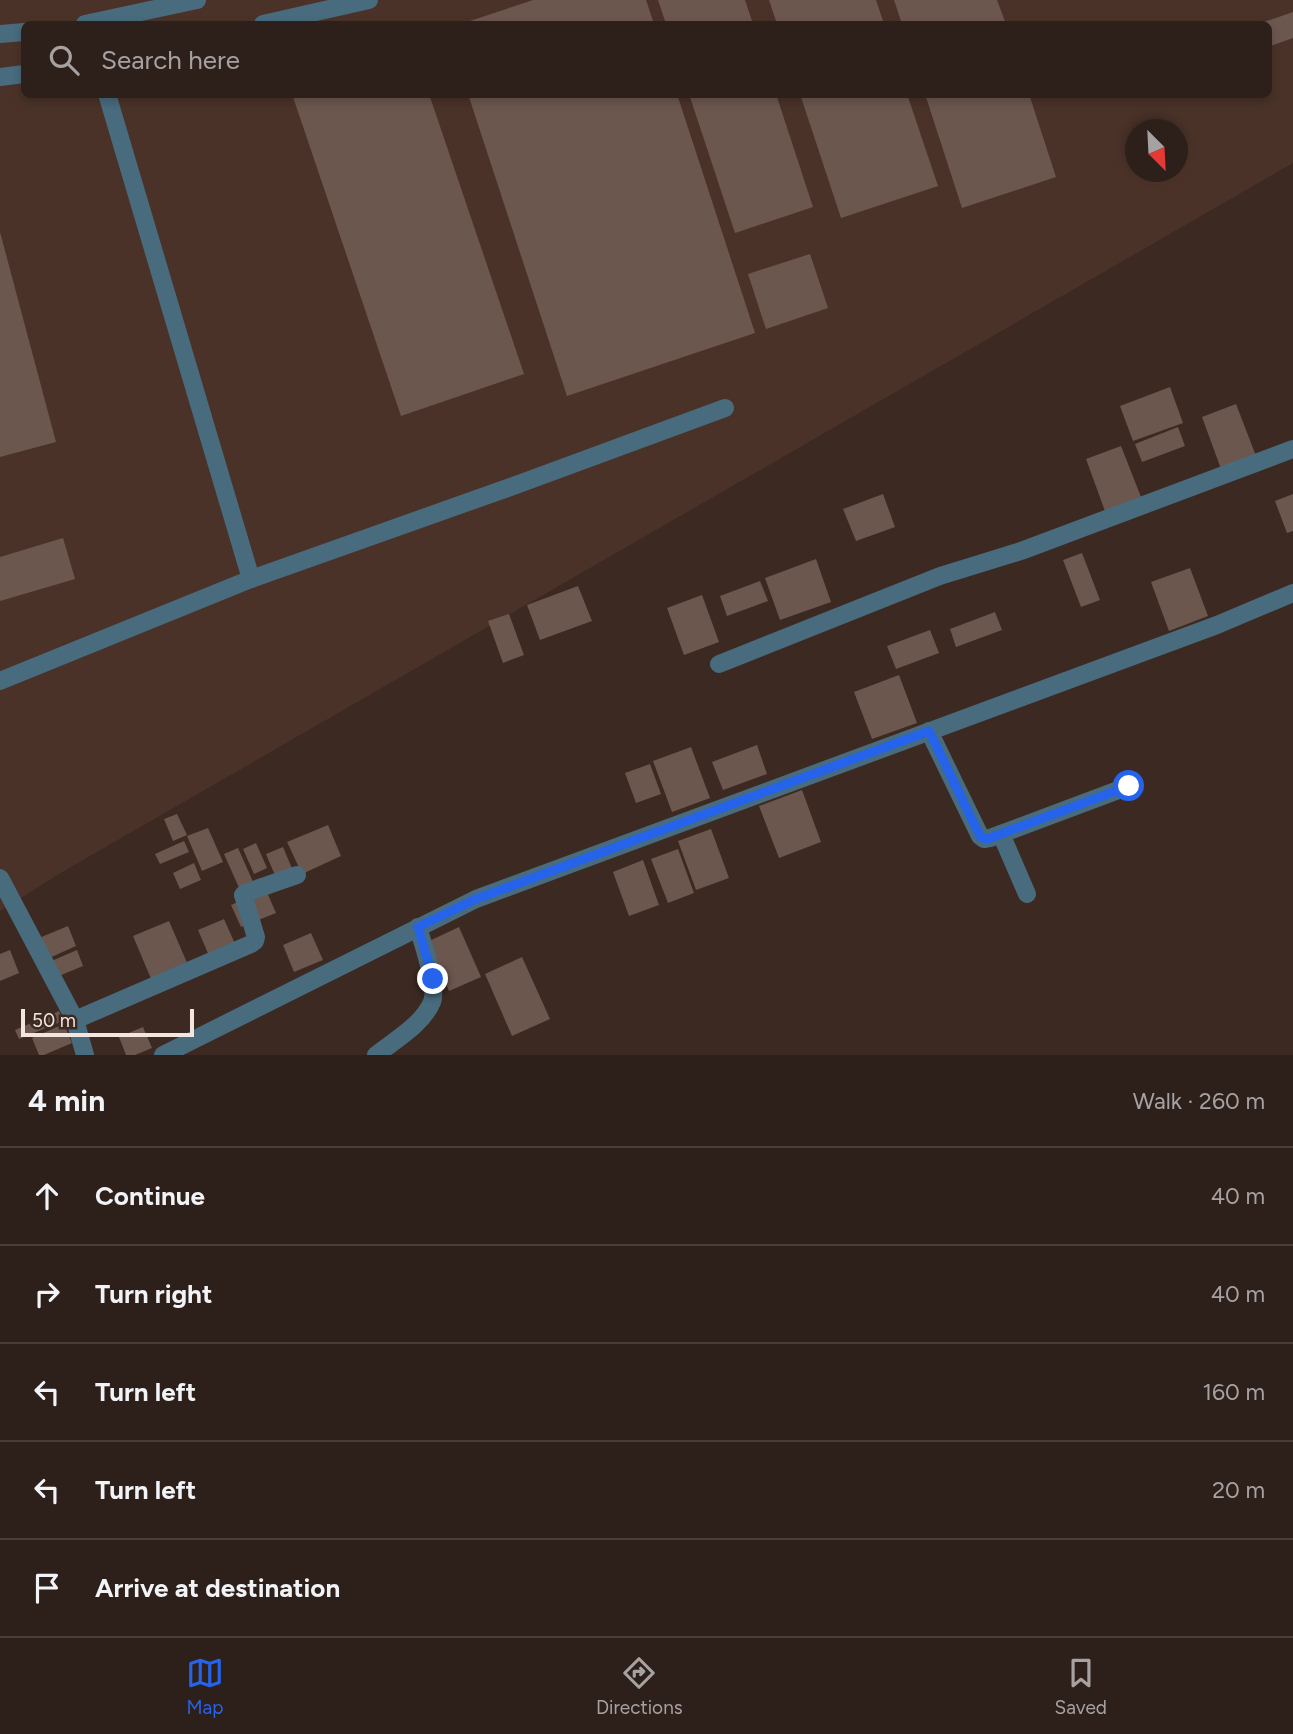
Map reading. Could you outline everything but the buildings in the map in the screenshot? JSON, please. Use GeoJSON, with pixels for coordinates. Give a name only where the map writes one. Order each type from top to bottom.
{"type":"FeatureCollection","features":[{"type":"Feature","properties":{"kind":"street"},"geometry":{"type":"LineString","coordinates":[[99,21],[197,0]]}},
{"type":"Feature","properties":{"kind":"street"},"geometry":{"type":"LineString","coordinates":[[276,21],[369,0]]}},
{"type":"Feature","properties":{"kind":"street"},"geometry":{"type":"LineString","coordinates":[[0,34],[21,32]]}},
{"type":"Feature","properties":{"kind":"street"},"geometry":{"type":"LineString","coordinates":[[0,77],[21,74]]}},
{"type":"Feature","properties":{"kind":"street"},"geometry":{"type":"LineString","coordinates":[[108,98],[251,579]]}},
{"type":"Feature","properties":{"kind":"street"},"geometry":{"type":"LineString","coordinates":[[0,681],[251,579],[725,408]]}},
{"type":"Feature","properties":{"kind":"street"},"geometry":{"type":"LineString","coordinates":[[719,664],[940,576],[1021,551],[1293,449]]}},
{"type":"Feature","properties":{"kind":"street"},"geometry":{"type":"LineString","coordinates":[[163,1055],[476,899],[1217,625],[1293,593]]}},
{"type":"Feature","properties":{"kind":"street"},"geometry":{"type":"LineString","coordinates":[[929,731],[980,836],[985,839],[1129,786]]}},
{"type":"Feature","properties":{"kind":"street"},"geometry":{"type":"LineString","coordinates":[[1001,834],[1027,894]]}},
{"type":"Feature","properties":{"kind":"street"},"geometry":{"type":"LineString","coordinates":[[75,1020],[251,944],[256,937],[243,897],[245,893],[297,875]]}},
{"type":"Feature","properties":{"kind":"street"},"geometry":{"type":"LineString","coordinates":[[0,878],[75,1020],[85,1055]]}},
{"type":"Feature","properties":{"kind":"street"},"geometry":{"type":"LineString","coordinates":[[376,1055],[421,1020],[433,1000],[433,979],[418,927]]}},
{"type":"Feature","properties":{"kind":"shaded area"},"geometry":{"type":"Polygon","coordinates":[[[0,0],[1293,0],[1293,163],[64,871],[0,911],[0,0]]]}},
{"type":"Feature","properties":{"kind":"route"},"geometry":{"type":"LineString","coordinates":[[433,979],[418,927],[476,899],[929,731],[980,836],[985,839],[1129,786]]}}]}
